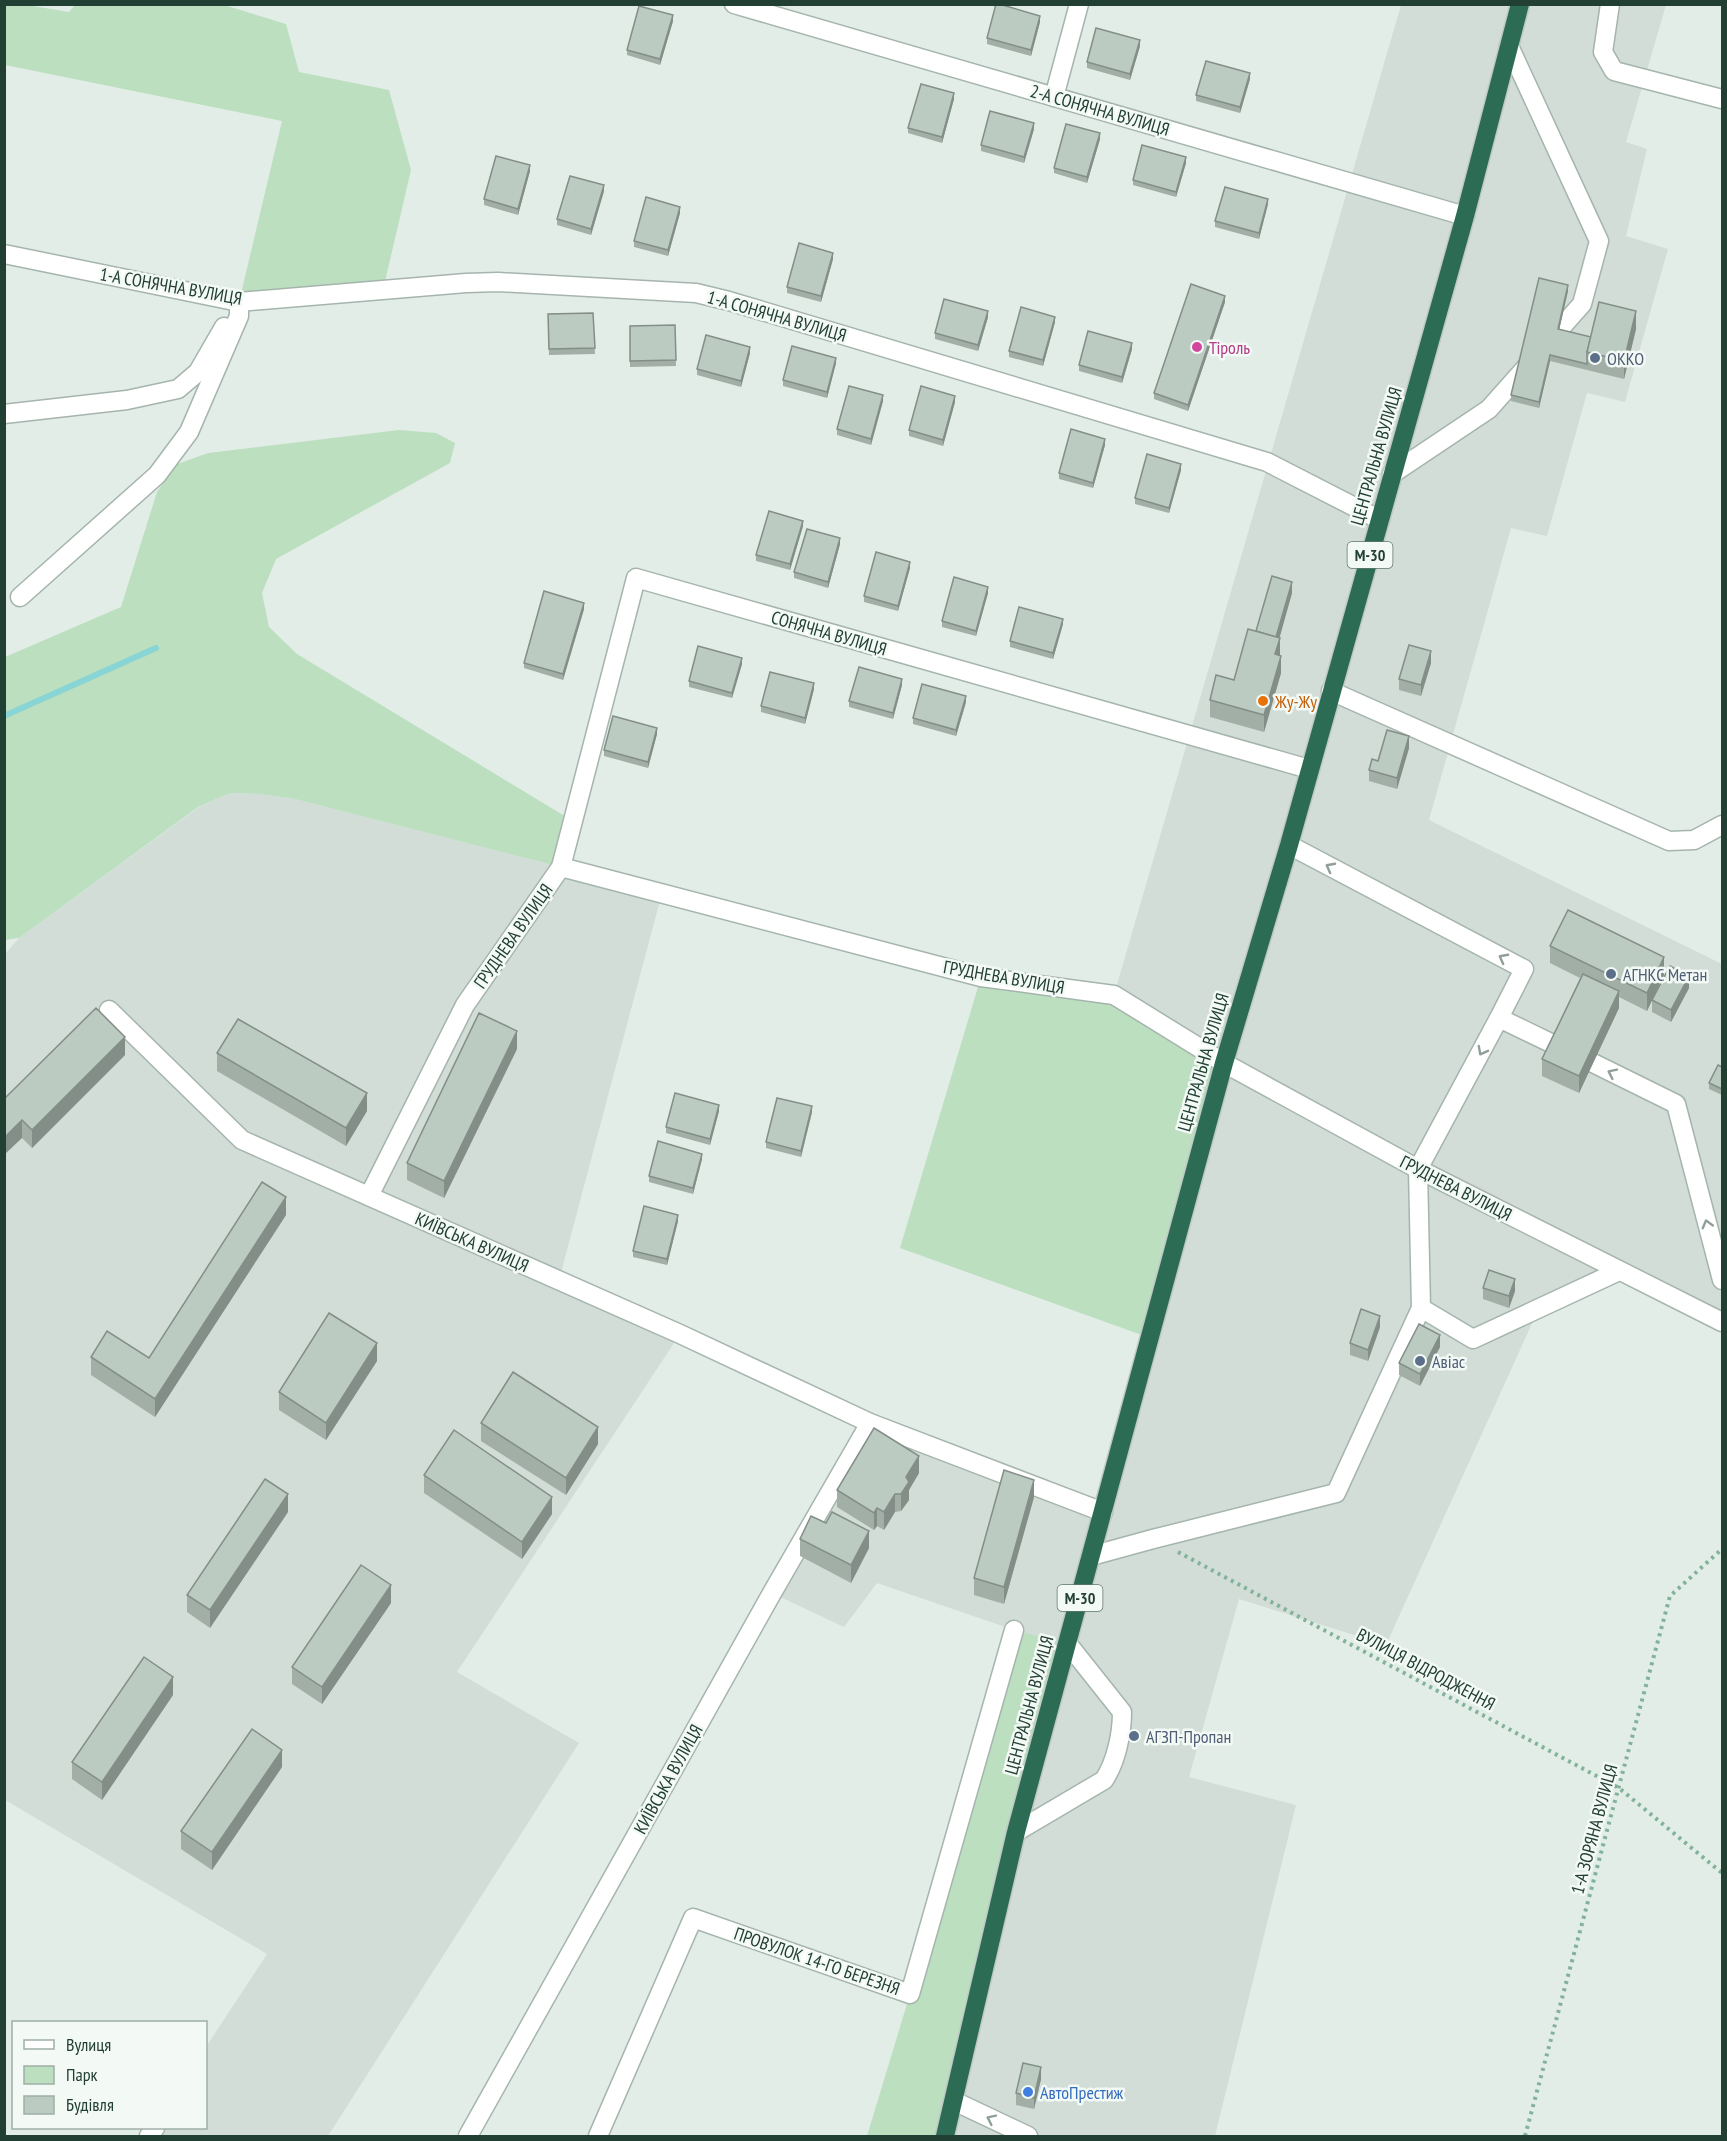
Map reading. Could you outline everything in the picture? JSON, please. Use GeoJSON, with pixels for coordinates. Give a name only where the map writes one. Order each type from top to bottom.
{"type":"FeatureCollection","features":[{"type":"Feature","properties":{"kind":"highway","name":"ЦЕНТРАЛЬНА ВУЛИЦЯ"},"geometry":{"type":"LineString","coordinates":[[945,2136],[1016,1832],[1224,1063],[1289,845],[1466,216],[1520,4]]}},
{"type":"Feature","properties":{"kind":"street","name":"2-А СОНЯЧНА ВУЛИЦЯ"},"geometry":{"type":"LineString","coordinates":[[734,4],[789,12],[1054,97],[1466,216]]}},
{"type":"Feature","properties":{"kind":"street"},"geometry":{"type":"LineString","coordinates":[[1054,97],[1079,4]]}},
{"type":"Feature","properties":{"kind":"street"},"geometry":{"type":"LineString","coordinates":[[1610,4],[1603,52],[1614,72],[1722,99]]}},
{"type":"Feature","properties":{"kind":"street"},"geometry":{"type":"LineString","coordinates":[[1392,474],[1489,409],[1582,304],[1588,283],[1599,241],[1509,46]]}},
{"type":"Feature","properties":{"kind":"street","name":"1-А СОНЯЧНА ВУЛИЦЯ"},"geometry":{"type":"LineString","coordinates":[[4,254],[239,302],[498,282],[696,293],[1267,462],[1380,520]]}},
{"type":"Feature","properties":{"kind":"street"},"geometry":{"type":"LineString","coordinates":[[4,414],[127,400],[178,389],[198,372],[239,302]]}},
{"type":"Feature","properties":{"kind":"street"},"geometry":{"type":"LineString","coordinates":[[20,597],[157,475],[189,432],[239,316],[239,302]]}},
{"type":"Feature","properties":{"kind":"street","name":"СОНЯЧНА ВУЛИЦЯ"},"geometry":{"type":"LineString","coordinates":[[561,867],[636,578],[1310,769]]}},
{"type":"Feature","properties":{"kind":"street"},"geometry":{"type":"LineString","coordinates":[[1331,691],[1669,841],[1694,840],[1722,825]]}},
{"type":"Feature","properties":{"kind":"street"},"geometry":{"type":"LineString","coordinates":[[1091,1556],[1336,1493],[1421,1308],[1418,1169],[1524,969],[1289,845]]}},
{"type":"Feature","properties":{"kind":"street","name":"ГРУДНЕВА ВУЛИЦЯ"},"geometry":{"type":"LineString","coordinates":[[369,1196],[465,1005],[561,867],[981,977],[1114,995],[1224,1063],[1418,1169],[1722,1322]]}},
{"type":"Feature","properties":{"kind":"street","name":"КИЇВСЬКА ВУЛИЦЯ"},"geometry":{"type":"LineString","coordinates":[[109,1010],[242,1140],[680,1334],[870,1423],[1103,1512]]}},
{"type":"Feature","properties":{"kind":"street"},"geometry":{"type":"LineString","coordinates":[[1499,1018],[1557,1046]]}},
{"type":"Feature","properties":{"kind":"street"},"geometry":{"type":"LineString","coordinates":[[1593,1063],[1676,1104],[1722,1280]]}},
{"type":"Feature","properties":{"kind":"street"},"geometry":{"type":"LineString","coordinates":[[1421,1308],[1473,1339],[1619,1271]]}},
{"type":"Feature","properties":{"kind":"street","name":"КИЇВСЬКА ВУЛИЦЯ"},"geometry":{"type":"LineString","coordinates":[[468,2136],[870,1423]]}},
{"type":"Feature","properties":{"kind":"street","name":"ПРОВУЛОК 14-ГО БЕРЕЗНЯ"},"geometry":{"type":"LineString","coordinates":[[598,2136],[693,1918],[910,1994],[1014,1630]]}},
{"type":"Feature","properties":{"kind":"street"},"geometry":{"type":"LineString","coordinates":[[1016,1832],[1104,1780],[1111,1770],[1122,1723],[1122,1712],[1068,1644]]}},
{"type":"Feature","properties":{"kind":"street"},"geometry":{"type":"LineString","coordinates":[[954,2101],[1028,2136]]}},
{"type":"Feature","properties":{"kind":"path","name":"ВУЛИЦЯ ВІДРОДЖЕННЯ"},"geometry":{"type":"LineString","coordinates":[[1153,1539],[1619,1788],[1722,1873]]}},
{"type":"Feature","properties":{"kind":"path","name":"1-А ЗОРЯНА ВУЛИЦЯ"},"geometry":{"type":"LineString","coordinates":[[1525,2136],[1670,1596],[1722,1549]]}},
{"type":"Feature","properties":{"kind":"shaded area"},"geometry":{"type":"Polygon","coordinates":[[[1401,5],[1666,5],[1626,142],[1647,149],[1626,236],[1668,249],[1625,402],[1587,393],[1547,536],[1511,528],[1429,820],[1722,964],[1722,1322],[1619,1272],[1539,1308],[1386,1645],[1239,1599],[1189,1777],[1296,1805],[1215,2136],[945,2136],[1014,1630],[877,1583],[844,1627],[772,1593],[870,1423],[1103,1512],[1224,1063],[1114,995],[1401,5]]]}},
{"type":"Feature","properties":{"kind":"shaded area"},"geometry":{"type":"Polygon","coordinates":[[[230,793],[295,799],[662,893],[559,1280],[680,1334],[457,1672],[579,1743],[328,2136],[149,2136],[154,2129],[207,2129],[207,2045],[267,1954],[5,1800],[5,954],[19,938],[199,807],[230,793]]]}},
{"type":"Feature","properties":{"kind":"green space"},"geometry":{"type":"Polygon","coordinates":[[[76,4],[224,5],[286,24],[299,72],[389,90],[411,170],[383,290],[239,302],[282,121],[5,65],[4,5],[27,5],[69,12],[76,4]]]}},
{"type":"Feature","properties":{"kind":"green space"},"geometry":{"type":"Polygon","coordinates":[[[399,430],[436,433],[455,443],[450,463],[276,559],[262,593],[269,627],[297,654],[573,821],[561,867],[295,799],[230,793],[198,807],[19,938],[5,940],[5,657],[121,607],[157,492],[175,465],[208,453],[399,430]]]}},
{"type":"Feature","properties":{"kind":"green space"},"geometry":{"type":"Polygon","coordinates":[[[981,977],[1114,995],[1224,1063],[1150,1338],[900,1248],[981,977]]]}},
{"type":"Feature","properties":{"kind":"green space"},"geometry":{"type":"Polygon","coordinates":[[[1014,1630],[1068,1644],[945,2136],[867,2136],[910,1994],[1014,1630]]]}},
{"type":"Feature","properties":{"kind":"building"},"geometry":{"type":"Polygon","coordinates":[[[996,4],[1040,16],[1031,50],[987,38],[996,4]]]}},
{"type":"Feature","properties":{"kind":"building"},"geometry":{"type":"Polygon","coordinates":[[[639,6],[673,15],[660,59],[627,50],[639,6]]]}},
{"type":"Feature","properties":{"kind":"building"},"geometry":{"type":"Polygon","coordinates":[[[1096,28],[1140,40],[1130,74],[1087,62],[1096,28]]]}},
{"type":"Feature","properties":{"kind":"building"},"geometry":{"type":"Polygon","coordinates":[[[1206,61],[1250,73],[1240,107],[1196,95],[1206,61]]]}},
{"type":"Feature","properties":{"kind":"building"},"geometry":{"type":"Polygon","coordinates":[[[921,84],[954,93],[942,137],[908,128],[921,84]]]}},
{"type":"Feature","properties":{"kind":"building"},"geometry":{"type":"Polygon","coordinates":[[[990,111],[1034,123],[1024,157],[981,145],[990,111]]]}},
{"type":"Feature","properties":{"kind":"building"},"geometry":{"type":"Polygon","coordinates":[[[1066,124],[1100,133],[1087,177],[1054,168],[1066,124]]]}},
{"type":"Feature","properties":{"kind":"building"},"geometry":{"type":"Polygon","coordinates":[[[1142,145],[1186,157],[1176,192],[1133,180],[1142,145]]]}},
{"type":"Feature","properties":{"kind":"building"},"geometry":{"type":"Polygon","coordinates":[[[496,156],[530,165],[518,209],[484,199],[496,156]]]}},
{"type":"Feature","properties":{"kind":"building"},"geometry":{"type":"Polygon","coordinates":[[[570,176],[604,185],[591,229],[557,219],[570,176]]]}},
{"type":"Feature","properties":{"kind":"building"},"geometry":{"type":"Polygon","coordinates":[[[1225,187],[1268,199],[1259,233],[1215,221],[1225,187]]]}},
{"type":"Feature","properties":{"kind":"building"},"geometry":{"type":"Polygon","coordinates":[[[646,197],[680,207],[668,250],[634,241],[646,197]]]}},
{"type":"Feature","properties":{"kind":"building"},"geometry":{"type":"Polygon","coordinates":[[[799,243],[833,253],[821,296],[787,287],[799,243]]]}},
{"type":"Feature","properties":{"kind":"building"},"geometry":{"type":"Polygon","coordinates":[[[1539,278],[1568,285],[1558,329],[1591,337],[1587,364],[1550,355],[1539,402],[1511,395],[1539,278]]]}},
{"type":"Feature","properties":{"kind":"building"},"geometry":{"type":"Polygon","coordinates":[[[1191,284],[1225,296],[1188,405],[1154,393],[1191,284]]]}},
{"type":"Feature","properties":{"kind":"building"},"geometry":{"type":"Polygon","coordinates":[[[944,299],[988,311],[978,345],[935,333],[944,299]]]}},
{"type":"Feature","properties":{"kind":"building"},"geometry":{"type":"Polygon","coordinates":[[[1599,302],[1636,311],[1624,361],[1587,352],[1599,302]]]}},
{"type":"Feature","properties":{"kind":"building"},"geometry":{"type":"Polygon","coordinates":[[[1021,307],[1055,317],[1043,360],[1009,351],[1021,307]]]}},
{"type":"Feature","properties":{"kind":"building"},"geometry":{"type":"Polygon","coordinates":[[[593,313],[595,348],[549,349],[548,314],[593,313]]]}},
{"type":"Feature","properties":{"kind":"building"},"geometry":{"type":"Polygon","coordinates":[[[675,325],[676,360],[630,361],[630,326],[675,325]]]}},
{"type":"Feature","properties":{"kind":"building"},"geometry":{"type":"Polygon","coordinates":[[[1088,331],[1132,343],[1122,377],[1079,365],[1088,331]]]}},
{"type":"Feature","properties":{"kind":"building"},"geometry":{"type":"Polygon","coordinates":[[[706,335],[750,347],[741,381],[697,369],[706,335]]]}},
{"type":"Feature","properties":{"kind":"building"},"geometry":{"type":"Polygon","coordinates":[[[792,346],[836,358],[827,392],[783,380],[792,346]]]}},
{"type":"Feature","properties":{"kind":"building"},"geometry":{"type":"Polygon","coordinates":[[[849,386],[883,395],[871,439],[837,429],[849,386]]]}},
{"type":"Feature","properties":{"kind":"building"},"geometry":{"type":"Polygon","coordinates":[[[921,386],[955,396],[943,440],[909,430],[921,386]]]}},
{"type":"Feature","properties":{"kind":"building"},"geometry":{"type":"Polygon","coordinates":[[[1071,429],[1105,439],[1093,483],[1059,473],[1071,429]]]}},
{"type":"Feature","properties":{"kind":"building"},"geometry":{"type":"Polygon","coordinates":[[[1147,454],[1181,464],[1169,508],[1135,498],[1147,454]]]}},
{"type":"Feature","properties":{"kind":"building"},"geometry":{"type":"Polygon","coordinates":[[[769,511],[803,521],[790,564],[756,555],[769,511]]]}},
{"type":"Feature","properties":{"kind":"building"},"geometry":{"type":"Polygon","coordinates":[[[807,529],[840,538],[828,582],[794,572],[807,529]]]}},
{"type":"Feature","properties":{"kind":"building"},"geometry":{"type":"Polygon","coordinates":[[[876,552],[910,562],[898,606],[864,596],[876,552]]]}},
{"type":"Feature","properties":{"kind":"building"},"geometry":{"type":"Polygon","coordinates":[[[1272,576],[1292,582],[1276,637],[1256,631],[1272,576]]]}},
{"type":"Feature","properties":{"kind":"building"},"geometry":{"type":"Polygon","coordinates":[[[954,577],[988,587],[976,631],[942,621],[954,577]]]}},
{"type":"Feature","properties":{"kind":"building"},"geometry":{"type":"Polygon","coordinates":[[[544,591],[584,603],[563,674],[524,663],[544,591]]]}},
{"type":"Feature","properties":{"kind":"building"},"geometry":{"type":"Polygon","coordinates":[[[1019,607],[1063,619],[1053,653],[1010,641],[1019,607]]]}},
{"type":"Feature","properties":{"kind":"building"},"geometry":{"type":"Polygon","coordinates":[[[1248,629],[1280,638],[1275,654],[1281,656],[1264,715],[1210,700],[1216,675],[1234,680],[1248,629]]]}},
{"type":"Feature","properties":{"kind":"building"},"geometry":{"type":"Polygon","coordinates":[[[1409,645],[1431,651],[1421,685],[1399,679],[1409,645]]]}},
{"type":"Feature","properties":{"kind":"building"},"geometry":{"type":"Polygon","coordinates":[[[698,646],[742,658],[732,693],[689,681],[698,646]]]}},
{"type":"Feature","properties":{"kind":"building"},"geometry":{"type":"Polygon","coordinates":[[[859,667],[902,679],[893,713],[849,701],[859,667]]]}},
{"type":"Feature","properties":{"kind":"building"},"geometry":{"type":"Polygon","coordinates":[[[770,672],[814,683],[805,718],[761,706],[770,672]]]}},
{"type":"Feature","properties":{"kind":"building"},"geometry":{"type":"Polygon","coordinates":[[[922,684],[966,696],[956,730],[913,718],[922,684]]]}},
{"type":"Feature","properties":{"kind":"building"},"geometry":{"type":"Polygon","coordinates":[[[613,716],[657,728],[648,762],[604,750],[613,716]]]}},
{"type":"Feature","properties":{"kind":"building"},"geometry":{"type":"Polygon","coordinates":[[[1387,730],[1409,736],[1397,778],[1369,770],[1372,759],[1378,761],[1387,730]]]}},
{"type":"Feature","properties":{"kind":"building"},"geometry":{"type":"Polygon","coordinates":[[[1568,910],[1664,957],[1647,993],[1550,946],[1568,910]]]}},
{"type":"Feature","properties":{"kind":"building"},"geometry":{"type":"Polygon","coordinates":[[[1670,966],[1689,976],[1671,1010],[1652,1000],[1670,966]]]}},
{"type":"Feature","properties":{"kind":"building"},"geometry":{"type":"Polygon","coordinates":[[[1583,974],[1619,991],[1579,1076],[1542,1059],[1583,974]]]}},
{"type":"Feature","properties":{"kind":"building"},"geometry":{"type":"Polygon","coordinates":[[[96,1008],[125,1037],[32,1130],[22,1120],[4,1138],[4,1099],[96,1008]]]}},
{"type":"Feature","properties":{"kind":"building"},"geometry":{"type":"Polygon","coordinates":[[[479,1013],[517,1031],[444,1181],[407,1163],[479,1013]]]}},
{"type":"Feature","properties":{"kind":"building"},"geometry":{"type":"Polygon","coordinates":[[[238,1019],[367,1093],[346,1128],[217,1053],[238,1019]]]}},
{"type":"Feature","properties":{"kind":"building"},"geometry":{"type":"Polygon","coordinates":[[[1718,1065],[1722,1067],[1722,1089],[1709,1083],[1718,1065]]]}},
{"type":"Feature","properties":{"kind":"building"},"geometry":{"type":"Polygon","coordinates":[[[675,1093],[719,1105],[710,1139],[666,1127],[675,1093]]]}},
{"type":"Feature","properties":{"kind":"building"},"geometry":{"type":"Polygon","coordinates":[[[777,1098],[812,1106],[801,1151],[766,1142],[777,1098]]]}},
{"type":"Feature","properties":{"kind":"building"},"geometry":{"type":"Polygon","coordinates":[[[658,1141],[702,1154],[693,1188],[649,1176],[658,1141]]]}},
{"type":"Feature","properties":{"kind":"building"},"geometry":{"type":"Polygon","coordinates":[[[262,1182],[286,1197],[155,1399],[91,1357],[107,1331],[149,1358],[262,1182]]]}},
{"type":"Feature","properties":{"kind":"building"},"geometry":{"type":"Polygon","coordinates":[[[644,1206],[678,1215],[667,1259],[633,1251],[644,1206]]]}},
{"type":"Feature","properties":{"kind":"building"},"geometry":{"type":"Polygon","coordinates":[[[1489,1270],[1515,1279],[1509,1296],[1483,1288],[1489,1270]]]}},
{"type":"Feature","properties":{"kind":"building"},"geometry":{"type":"Polygon","coordinates":[[[1361,1309],[1380,1316],[1368,1350],[1350,1343],[1361,1309]]]}},
{"type":"Feature","properties":{"kind":"building"},"geometry":{"type":"Polygon","coordinates":[[[329,1313],[377,1343],[326,1423],[279,1392],[329,1313]]]}},
{"type":"Feature","properties":{"kind":"building"},"geometry":{"type":"Polygon","coordinates":[[[1419,1324],[1440,1335],[1420,1374],[1399,1363],[1419,1324]]]}},
{"type":"Feature","properties":{"kind":"building"},"geometry":{"type":"Polygon","coordinates":[[[513,1372],[598,1427],[566,1478],[481,1423],[513,1372]]]}},
{"type":"Feature","properties":{"kind":"building"},"geometry":{"type":"Polygon","coordinates":[[[874,1428],[919,1456],[906,1477],[909,1482],[901,1494],[895,1494],[884,1512],[877,1508],[874,1513],[837,1490],[874,1428]]]}},
{"type":"Feature","properties":{"kind":"building"},"geometry":{"type":"Polygon","coordinates":[[[454,1430],[552,1497],[522,1542],[424,1475],[454,1430]]]}},
{"type":"Feature","properties":{"kind":"building"},"geometry":{"type":"Polygon","coordinates":[[[1004,1470],[1034,1480],[1004,1587],[974,1578],[1004,1470]]]}},
{"type":"Feature","properties":{"kind":"building"},"geometry":{"type":"Polygon","coordinates":[[[265,1479],[288,1494],[210,1610],[187,1595],[265,1479]]]}},
{"type":"Feature","properties":{"kind":"building"},"geometry":{"type":"Polygon","coordinates":[[[832,1512],[869,1531],[851,1565],[800,1539],[811,1516],[826,1523],[832,1512]]]}},
{"type":"Feature","properties":{"kind":"building"},"geometry":{"type":"Polygon","coordinates":[[[361,1565],[391,1585],[322,1687],[292,1667],[361,1565]]]}},
{"type":"Feature","properties":{"kind":"building"},"geometry":{"type":"Polygon","coordinates":[[[144,1657],[173,1677],[102,1782],[72,1762],[144,1657]]]}},
{"type":"Feature","properties":{"kind":"building"},"geometry":{"type":"Polygon","coordinates":[[[252,1729],[282,1750],[212,1852],[181,1831],[252,1729]]]}},
{"type":"Feature","properties":{"kind":"building"},"geometry":{"type":"Polygon","coordinates":[[[1023,2063],[1041,2067],[1034,2098],[1016,2093],[1023,2063]]]}},
{"type":"Feature","properties":{"kind":"waterway"},"geometry":{"type":"LineString","coordinates":[[4,716],[156,648]]}},
{"type":"Feature","properties":{"kind":"place","name":"Тіроль"},"geometry":{"type":"Point","coordinates":[1197,347]}},
{"type":"Feature","properties":{"kind":"place","name":"ОККО"},"geometry":{"type":"Point","coordinates":[1595,358]}},
{"type":"Feature","properties":{"kind":"place","name":"Жу-Жу"},"geometry":{"type":"Point","coordinates":[1263,701]}},
{"type":"Feature","properties":{"kind":"place","name":"АГНКС Метан"},"geometry":{"type":"Point","coordinates":[1611,974]}},
{"type":"Feature","properties":{"kind":"place","name":"Авіас"},"geometry":{"type":"Point","coordinates":[1420,1361]}},
{"type":"Feature","properties":{"kind":"place","name":"АГЗП-Пропан"},"geometry":{"type":"Point","coordinates":[1134,1736]}},
{"type":"Feature","properties":{"kind":"place","name":"АвтоПрестиж"},"geometry":{"type":"Point","coordinates":[1028,2092]}}]}
